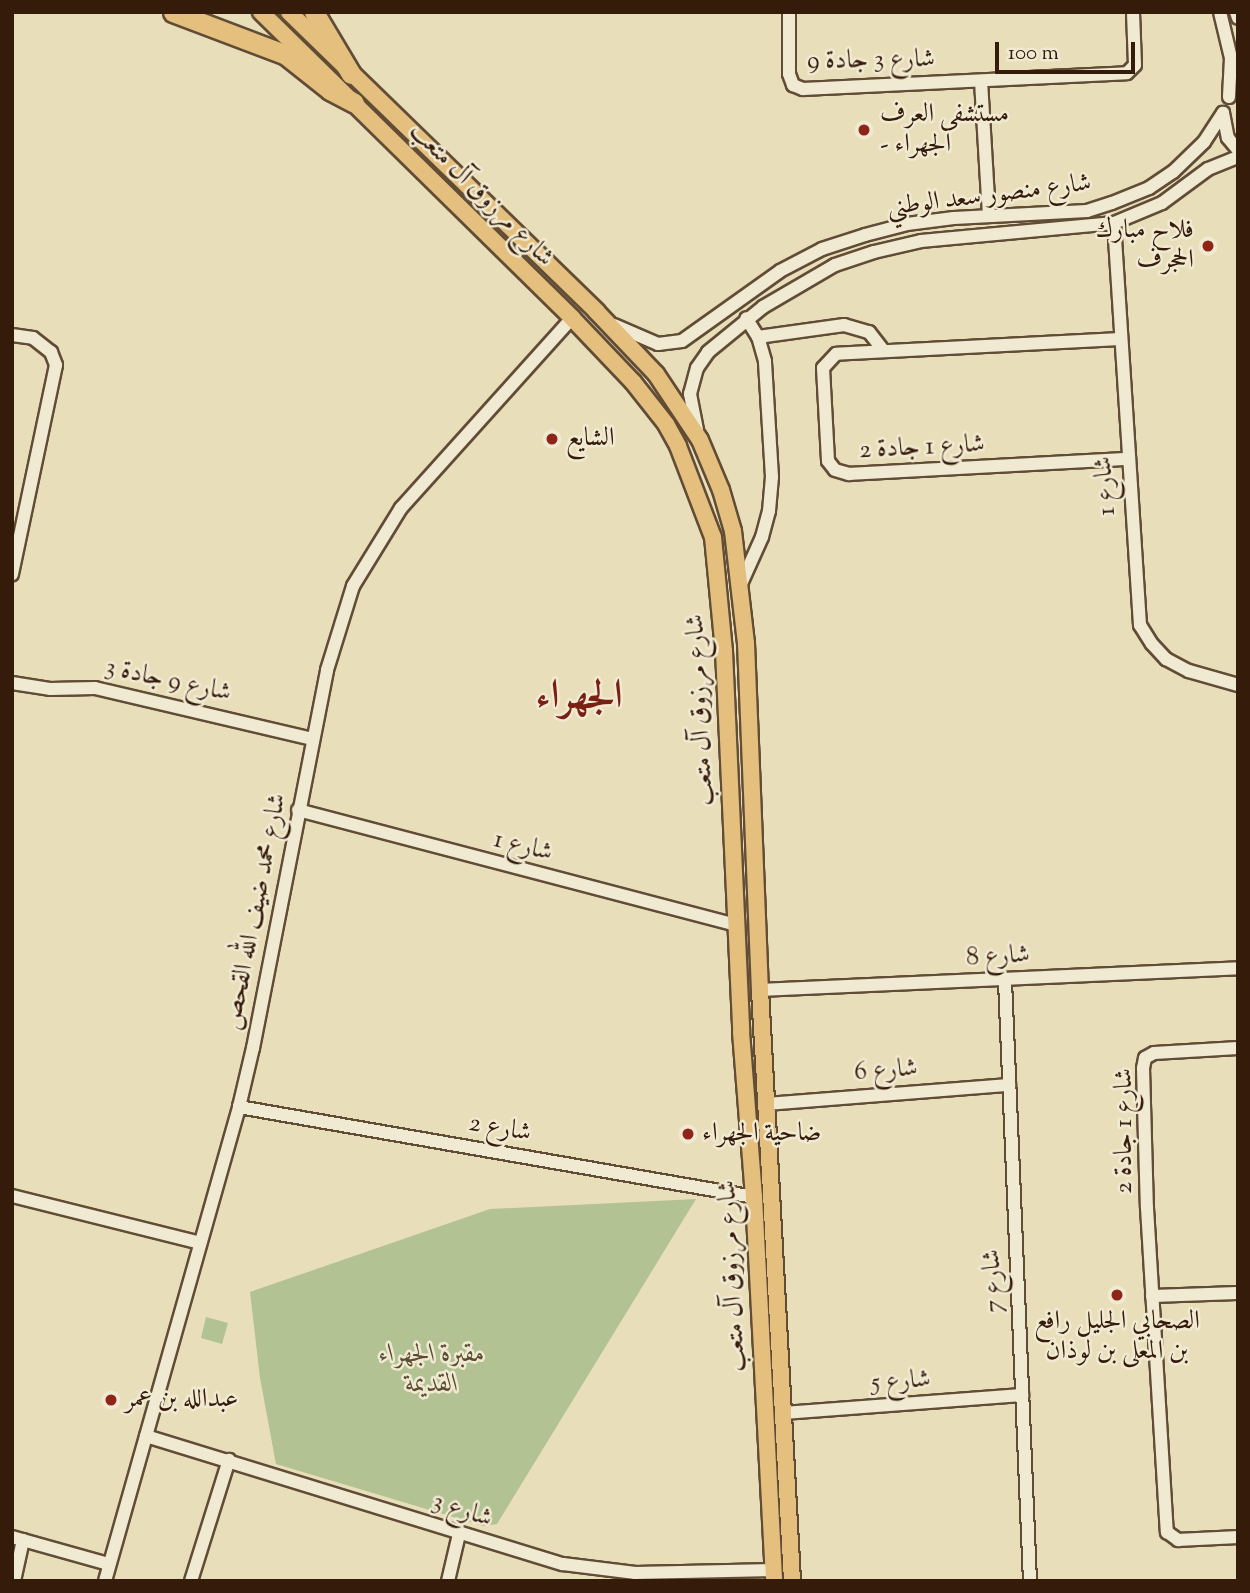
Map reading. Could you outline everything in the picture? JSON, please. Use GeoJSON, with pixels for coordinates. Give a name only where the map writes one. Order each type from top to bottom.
{"type":"FeatureCollection","features":[{"type":"Feature","properties":{"kind":"highway"},"geometry":{"type":"LineString","coordinates":[[173,12],[286,55],[330,90],[354,103]]}},
{"type":"Feature","properties":{"kind":"highway"},"geometry":{"type":"LineString","coordinates":[[314,12],[351,74]]}},
{"type":"Feature","properties":{"kind":"main road","name":"شارع مرزوق آل متعب"},"geometry":{"type":"LineString","coordinates":[[261,12],[572,318],[633,382],[666,424],[696,490],[713,537],[724,651],[741,1032],[754,1196],[774,1575]]}},
{"type":"Feature","properties":{"kind":"main road","name":"شارع مرزوق آل متعب"},"geometry":{"type":"LineString","coordinates":[[289,12],[596,311],[656,374],[700,440],[721,490],[733,531],[740,586],[750,723],[760,990],[792,1581]]}},
{"type":"Feature","properties":{"kind":"main road"},"geometry":{"type":"LineString","coordinates":[[759,1288],[766,1293],[777,1289]]}},
{"type":"Feature","properties":{"kind":"main road"},"geometry":{"type":"LineString","coordinates":[[761,1317],[768,1312],[779,1318]]}},
{"type":"Feature","properties":{"kind":"street","name":"شارع 3 جادة 9"},"geometry":{"type":"LineString","coordinates":[[789,12],[789,74],[793,85],[803,89],[1132,71],[1135,65],[1133,12]]}},
{"type":"Feature","properties":{"kind":"street","name":"شارع منصور سعد الوطني"},"geometry":{"type":"LineString","coordinates":[[596,311],[619,328],[658,344],[682,341],[780,271],[822,248],[907,224],[1087,211],[1131,196],[1173,172],[1195,152],[1223,113],[1234,92],[1231,58],[1220,12]]}},
{"type":"Feature","properties":{"kind":"street"},"geometry":{"type":"LineString","coordinates":[[1236,12],[1238,18]]}},
{"type":"Feature","properties":{"kind":"street"},"geometry":{"type":"LineString","coordinates":[[981,81],[989,216]]}},
{"type":"Feature","properties":{"kind":"street"},"geometry":{"type":"LineString","coordinates":[[1223,113],[1228,138],[1238,150]]}},
{"type":"Feature","properties":{"kind":"street","name":"شارع منصور سعد الوطني"},"geometry":{"type":"LineString","coordinates":[[700,440],[691,408],[692,380],[708,352],[747,318],[794,286],[835,265],[874,251],[967,235],[1094,228],[1114,223],[1162,203],[1208,169],[1238,157]]}},
{"type":"Feature","properties":{"kind":"street","name":"شارع 1"},"geometry":{"type":"LineString","coordinates":[[1114,223],[1137,612],[1144,634],[1159,653],[1177,666],[1238,685]]}},
{"type":"Feature","properties":{"kind":"street","name":"شارع محمد ضيف الله القحص"},"geometry":{"type":"LineString","coordinates":[[105,1581],[239,1107],[253,1048],[313,738],[339,625],[353,586],[401,508],[572,318]]}},
{"type":"Feature","properties":{"kind":"street"},"geometry":{"type":"LineString","coordinates":[[740,586],[762,537],[769,511],[772,477],[765,361],[758,337],[747,318]]}},
{"type":"Feature","properties":{"kind":"street"},"geometry":{"type":"LineString","coordinates":[[714,320],[718,333],[727,335]]}},
{"type":"Feature","properties":{"kind":"street"},"geometry":{"type":"LineString","coordinates":[[758,337],[844,325],[869,332],[884,351]]}},
{"type":"Feature","properties":{"kind":"street"},"geometry":{"type":"LineString","coordinates":[[12,335],[33,338],[51,352],[56,365],[12,574]]}},
{"type":"Feature","properties":{"kind":"street","name":"شارع 1 جادة 2"},"geometry":{"type":"LineString","coordinates":[[1121,339],[840,352],[828,359],[823,368],[828,461],[839,472],[849,474],[1128,459]]}},
{"type":"Feature","properties":{"kind":"street","name":"شارع 9 جادة 3"},"geometry":{"type":"LineString","coordinates":[[12,683],[50,689],[94,688],[313,738]]}},
{"type":"Feature","properties":{"kind":"street","name":"شارع 1"},"geometry":{"type":"LineString","coordinates":[[299,810],[737,925]]}},
{"type":"Feature","properties":{"kind":"street","name":"شارع 8"},"geometry":{"type":"LineString","coordinates":[[760,990],[1238,968]]}},
{"type":"Feature","properties":{"kind":"street","name":"شارع 7"},"geometry":{"type":"LineString","coordinates":[[1004,980],[1030,1581]]}},
{"type":"Feature","properties":{"kind":"street","name":"شارع 1 جادة 2"},"geometry":{"type":"LineString","coordinates":[[1238,1048],[1154,1053],[1143,1063],[1152,1296],[1167,1532],[1178,1540],[1238,1537]]}},
{"type":"Feature","properties":{"kind":"street","name":"شارع 6"},"geometry":{"type":"LineString","coordinates":[[766,1104],[1009,1085]]}},
{"type":"Feature","properties":{"kind":"street","name":"شارع 2"},"geometry":{"type":"LineString","coordinates":[[239,1107],[754,1196]]}},
{"type":"Feature","properties":{"kind":"street"},"geometry":{"type":"LineString","coordinates":[[12,1196],[200,1243]]}},
{"type":"Feature","properties":{"kind":"street"},"geometry":{"type":"LineString","coordinates":[[1152,1296],[1238,1293]]}},
{"type":"Feature","properties":{"kind":"street","name":"شارع 5"},"geometry":{"type":"LineString","coordinates":[[783,1413],[1022,1395]]}},
{"type":"Feature","properties":{"kind":"street","name":"شارع 3"},"geometry":{"type":"LineString","coordinates":[[146,1436],[460,1534],[581,1567],[688,1577],[774,1575]]}},
{"type":"Feature","properties":{"kind":"street"},"geometry":{"type":"LineString","coordinates":[[191,1581],[229,1460]]}},
{"type":"Feature","properties":{"kind":"street"},"geometry":{"type":"LineString","coordinates":[[448,1581],[460,1534]]}},
{"type":"Feature","properties":{"kind":"street"},"geometry":{"type":"LineString","coordinates":[[13,1581],[18,1538],[109,1564]]}},
{"type":"Feature","properties":{"kind":"green space","name":"مقبرة الجهراء القديمة"},"geometry":{"type":"Polygon","coordinates":[[[696,1199],[497,1524],[483,1526],[276,1464],[260,1378],[250,1292],[490,1209],[696,1199]]]}},
{"type":"Feature","properties":{"kind":"green space"},"geometry":{"type":"Polygon","coordinates":[[[206,1317],[228,1323],[222,1344],[201,1338],[206,1317]]]}},
{"type":"Feature","properties":{"kind":"place","name":"مستشفى العرف - الجهراء"},"geometry":{"type":"Point","coordinates":[864,130]}},
{"type":"Feature","properties":{"kind":"place","name":"فلاح مبارك الحجرف"},"geometry":{"type":"Point","coordinates":[1208,246]}},
{"type":"Feature","properties":{"kind":"place","name":"الشايع"},"geometry":{"type":"Point","coordinates":[552,439]}},
{"type":"Feature","properties":{"kind":"place","name":"ضاحية الجهراء"},"geometry":{"type":"Point","coordinates":[688,1134]}},
{"type":"Feature","properties":{"kind":"place","name":"الصحابي الجليل رافع بن المعلى بن لوذان"},"geometry":{"type":"Point","coordinates":[1117,1295]}},
{"type":"Feature","properties":{"kind":"place","name":"عبدالله بن عمر"},"geometry":{"type":"Point","coordinates":[111,1400]}},
{"type":"Feature","properties":{"kind":"district","name":"الجهراء"},"geometry":{"type":"Point","coordinates":[579,698]}}]}
